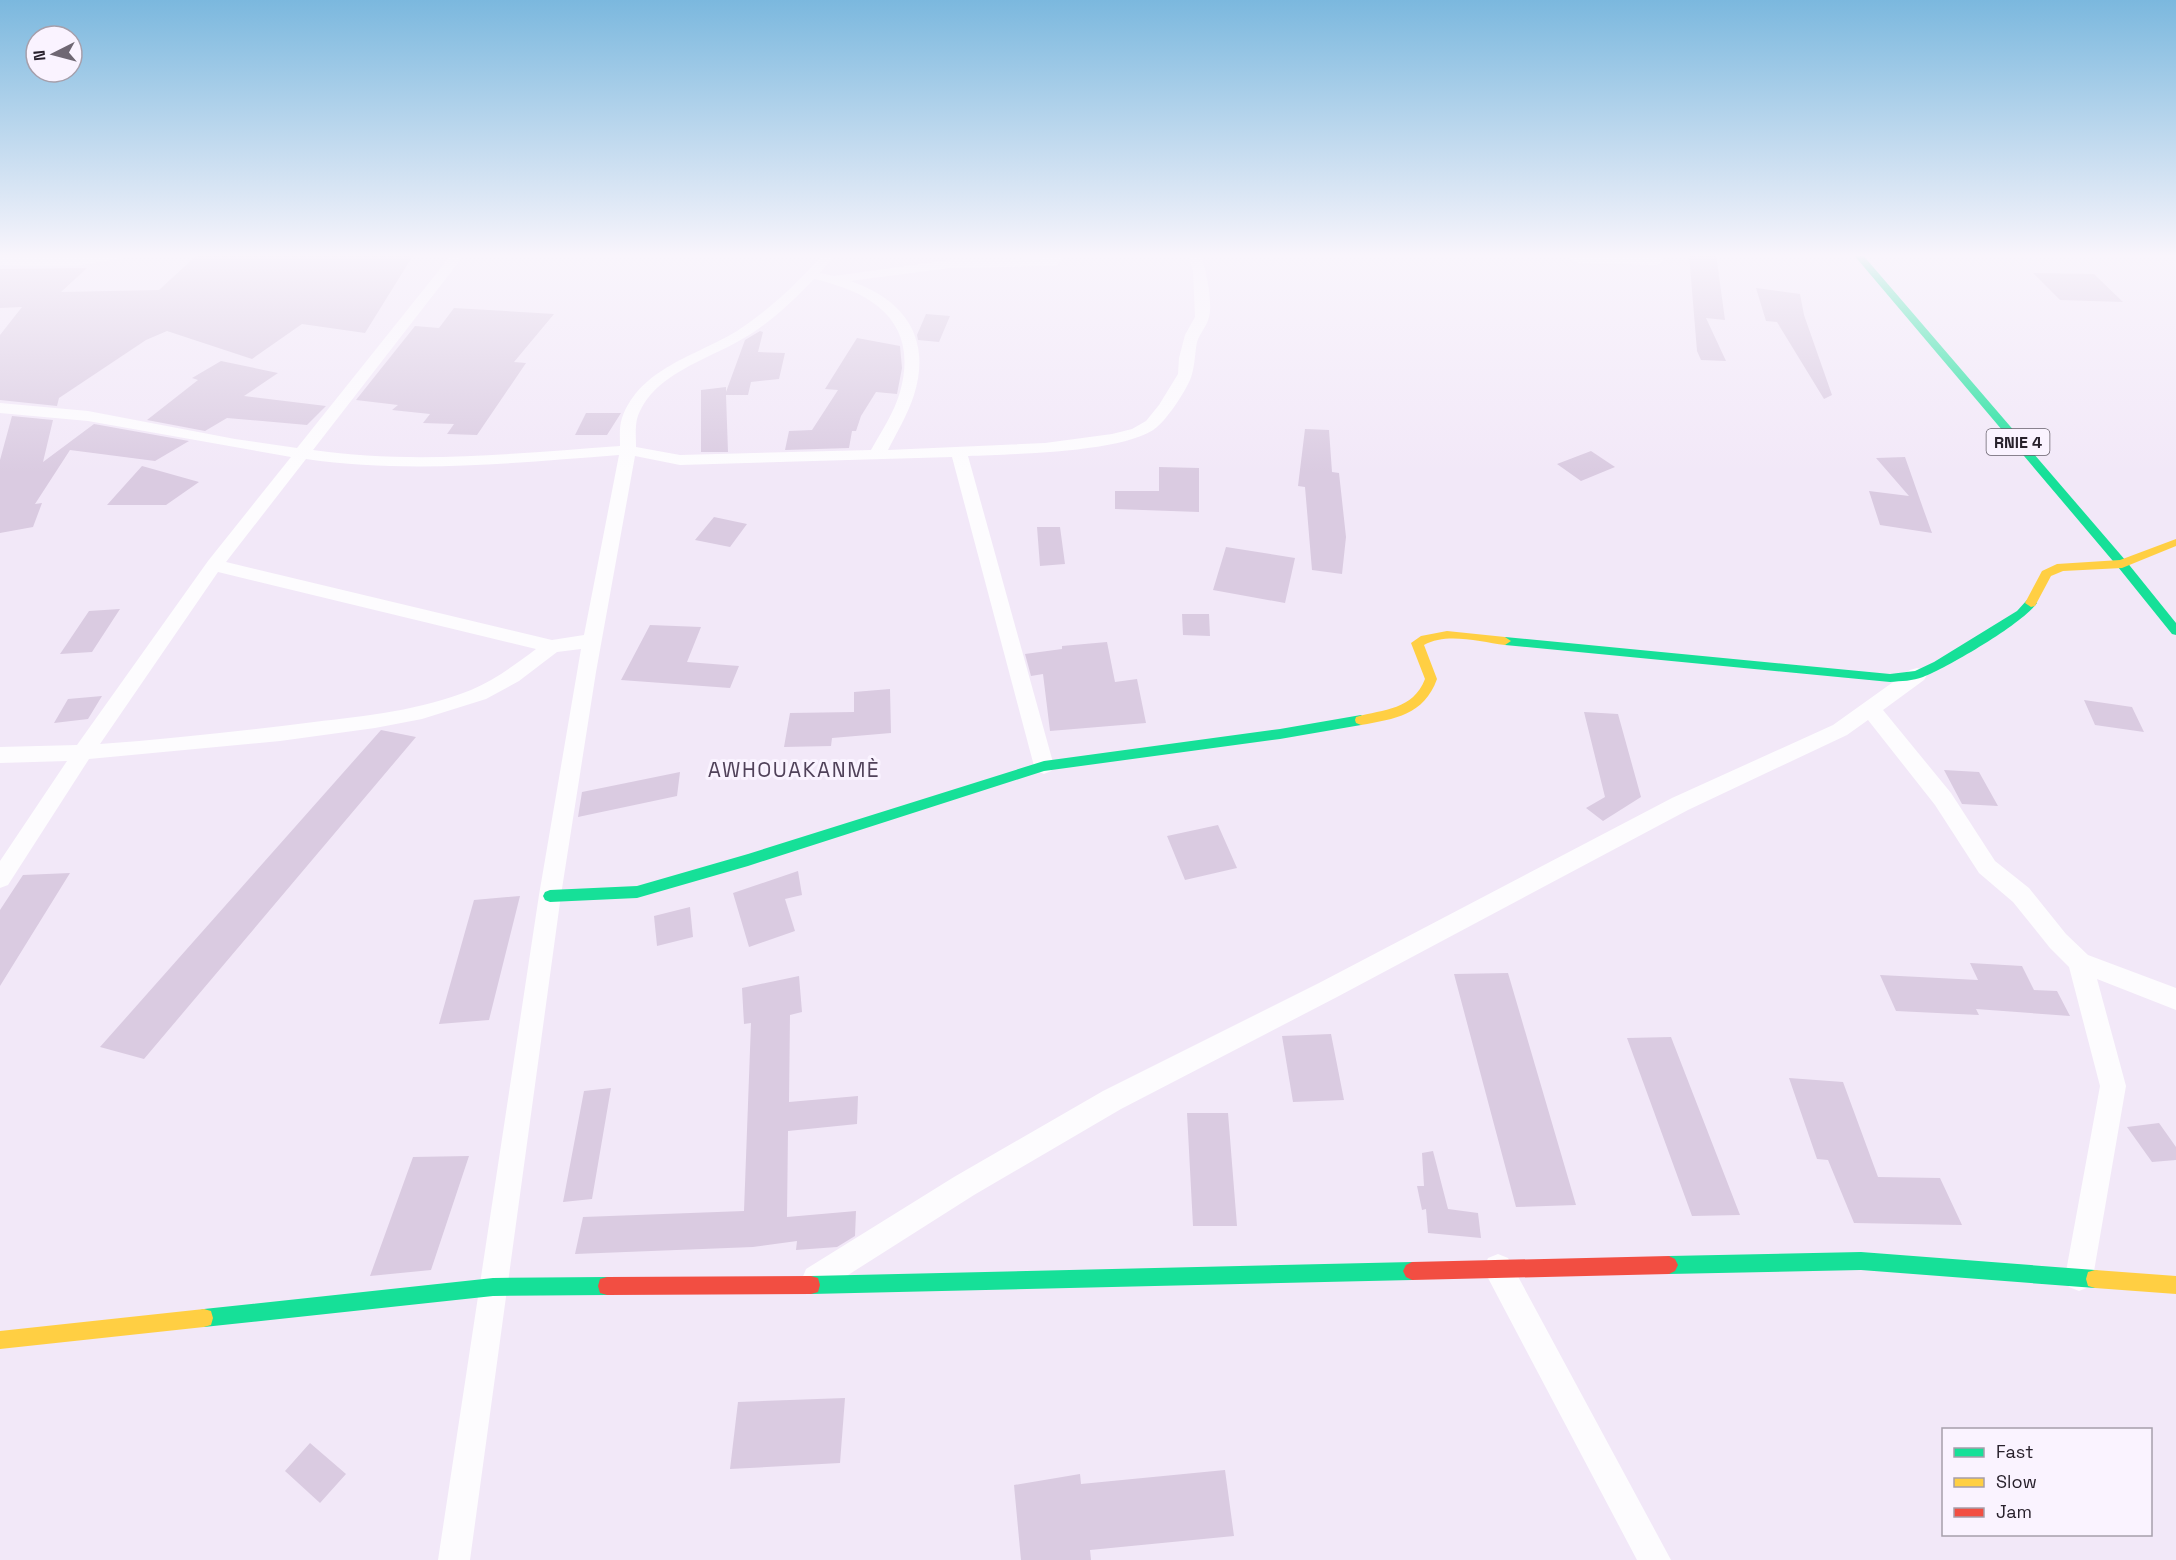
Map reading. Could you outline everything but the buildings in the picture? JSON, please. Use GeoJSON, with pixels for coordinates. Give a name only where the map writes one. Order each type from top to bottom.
{"type":"FeatureCollection","features":[{"type":"Feature","properties":{"kind":"main road","name":"RNIE 4"},"geometry":{"type":"LineString","coordinates":[[1919,327],[2122,564],[2176,632]]}},
{"type":"Feature","properties":{"kind":"main road"},"geometry":{"type":"LineString","coordinates":[[550,896],[637,892],[748,860],[1044,766],[1280,735],[1389,715],[1409,708],[1423,698],[1429,688],[1431,679],[1429,669],[1418,643],[1422,638],[1430,636],[1445,635],[1856,676],[1890,678],[1917,675],[1938,665],[2021,614],[2034,600],[2046,574],[2061,567],[2122,564],[2176,542]]}},
{"type":"Feature","properties":{"kind":"main road"},"geometry":{"type":"LineString","coordinates":[[0,1340],[493,1287],[808,1285],[1861,1261],[2176,1285]]}},
{"type":"Feature","properties":{"kind":"street"},"geometry":{"type":"LineString","coordinates":[[0,879],[82,754],[214,565],[401,327]]}},
{"type":"Feature","properties":{"kind":"street"},"geometry":{"type":"LineString","coordinates":[[454,1560],[472,1451],[493,1287],[550,896],[591,640],[628,450],[629,419],[640,398],[653,384],[750,327]]}},
{"type":"Feature","properties":{"kind":"street"},"geometry":{"type":"LineString","coordinates":[[877,455],[907,394],[912,373],[906,327]]}},
{"type":"Feature","properties":{"kind":"street"},"geometry":{"type":"LineString","coordinates":[[0,408],[88,416],[234,444],[345,460],[438,463],[628,450],[680,460],[1045,448],[1113,439],[1138,432],[1152,424],[1166,407],[1185,374],[1186,358],[1192,335],[1197,327]]}},
{"type":"Feature","properties":{"kind":"street"},"geometry":{"type":"LineString","coordinates":[[958,452],[1044,766]]}},
{"type":"Feature","properties":{"kind":"street"},"geometry":{"type":"LineString","coordinates":[[214,565],[552,646],[591,640]]}},
{"type":"Feature","properties":{"kind":"street"},"geometry":{"type":"LineString","coordinates":[[0,755],[82,754],[203,743],[404,715],[469,699],[512,677],[552,646]]}},
{"type":"Feature","properties":{"kind":"street"},"geometry":{"type":"LineString","coordinates":[[808,1285],[964,1186],[1112,1100],[1328,990],[1680,804],[1840,730],[1917,675]]}},
{"type":"Feature","properties":{"kind":"street"},"geometry":{"type":"LineString","coordinates":[[1871,709],[1943,799],[1987,867],[2021,895],[2058,941],[2080,962],[2176,999]]}},
{"type":"Feature","properties":{"kind":"street"},"geometry":{"type":"LineString","coordinates":[[2079,1277],[2113,1086],[2080,962]]}},
{"type":"Feature","properties":{"kind":"street"},"geometry":{"type":"LineString","coordinates":[[1498,1268],[1655,1560]]}},
{"type":"Feature","properties":{"kind":"traffic: fast"},"geometry":{"type":"LineString","coordinates":[[1919,327],[2122,564],[2176,631]]}},
{"type":"Feature","properties":{"kind":"traffic: fast"},"geometry":{"type":"LineString","coordinates":[[1505,641],[1890,678],[1917,675],[1938,665],[2021,614],[2031,603]]}},
{"type":"Feature","properties":{"kind":"traffic: fast"},"geometry":{"type":"LineString","coordinates":[[550,896],[637,892],[748,860],[1044,766],[1280,734],[1361,720]]}},
{"type":"Feature","properties":{"kind":"traffic: fast"},"geometry":{"type":"LineString","coordinates":[[1669,1265],[1861,1261],[2095,1279]]}},
{"type":"Feature","properties":{"kind":"traffic: fast"},"geometry":{"type":"LineString","coordinates":[[811,1285],[1412,1271]]}},
{"type":"Feature","properties":{"kind":"traffic: fast"},"geometry":{"type":"LineString","coordinates":[[204,1318],[493,1287],[607,1286]]}},
{"type":"Feature","properties":{"kind":"traffic: slow"},"geometry":{"type":"LineString","coordinates":[[2031,603],[2046,574],[2061,567],[2122,564],[2176,542]]}},
{"type":"Feature","properties":{"kind":"traffic: slow"},"geometry":{"type":"LineString","coordinates":[[1361,720],[1404,710],[1413,705],[1427,690],[1431,679],[1417,643],[1436,636],[1447,635],[1505,641]]}},
{"type":"Feature","properties":{"kind":"traffic: slow"},"geometry":{"type":"LineString","coordinates":[[2095,1279],[2176,1285]]}},
{"type":"Feature","properties":{"kind":"traffic: slow"},"geometry":{"type":"LineString","coordinates":[[0,1340],[204,1318]]}},
{"type":"Feature","properties":{"kind":"traffic: jam"},"geometry":{"type":"LineString","coordinates":[[1412,1271],[1669,1265]]}},
{"type":"Feature","properties":{"kind":"traffic: jam"},"geometry":{"type":"LineString","coordinates":[[607,1286],[811,1285]]}},
{"type":"Feature","properties":{"kind":"district","name":"AWHOUAKANMÈ"},"geometry":{"type":"Point","coordinates":[794,769]}}]}
